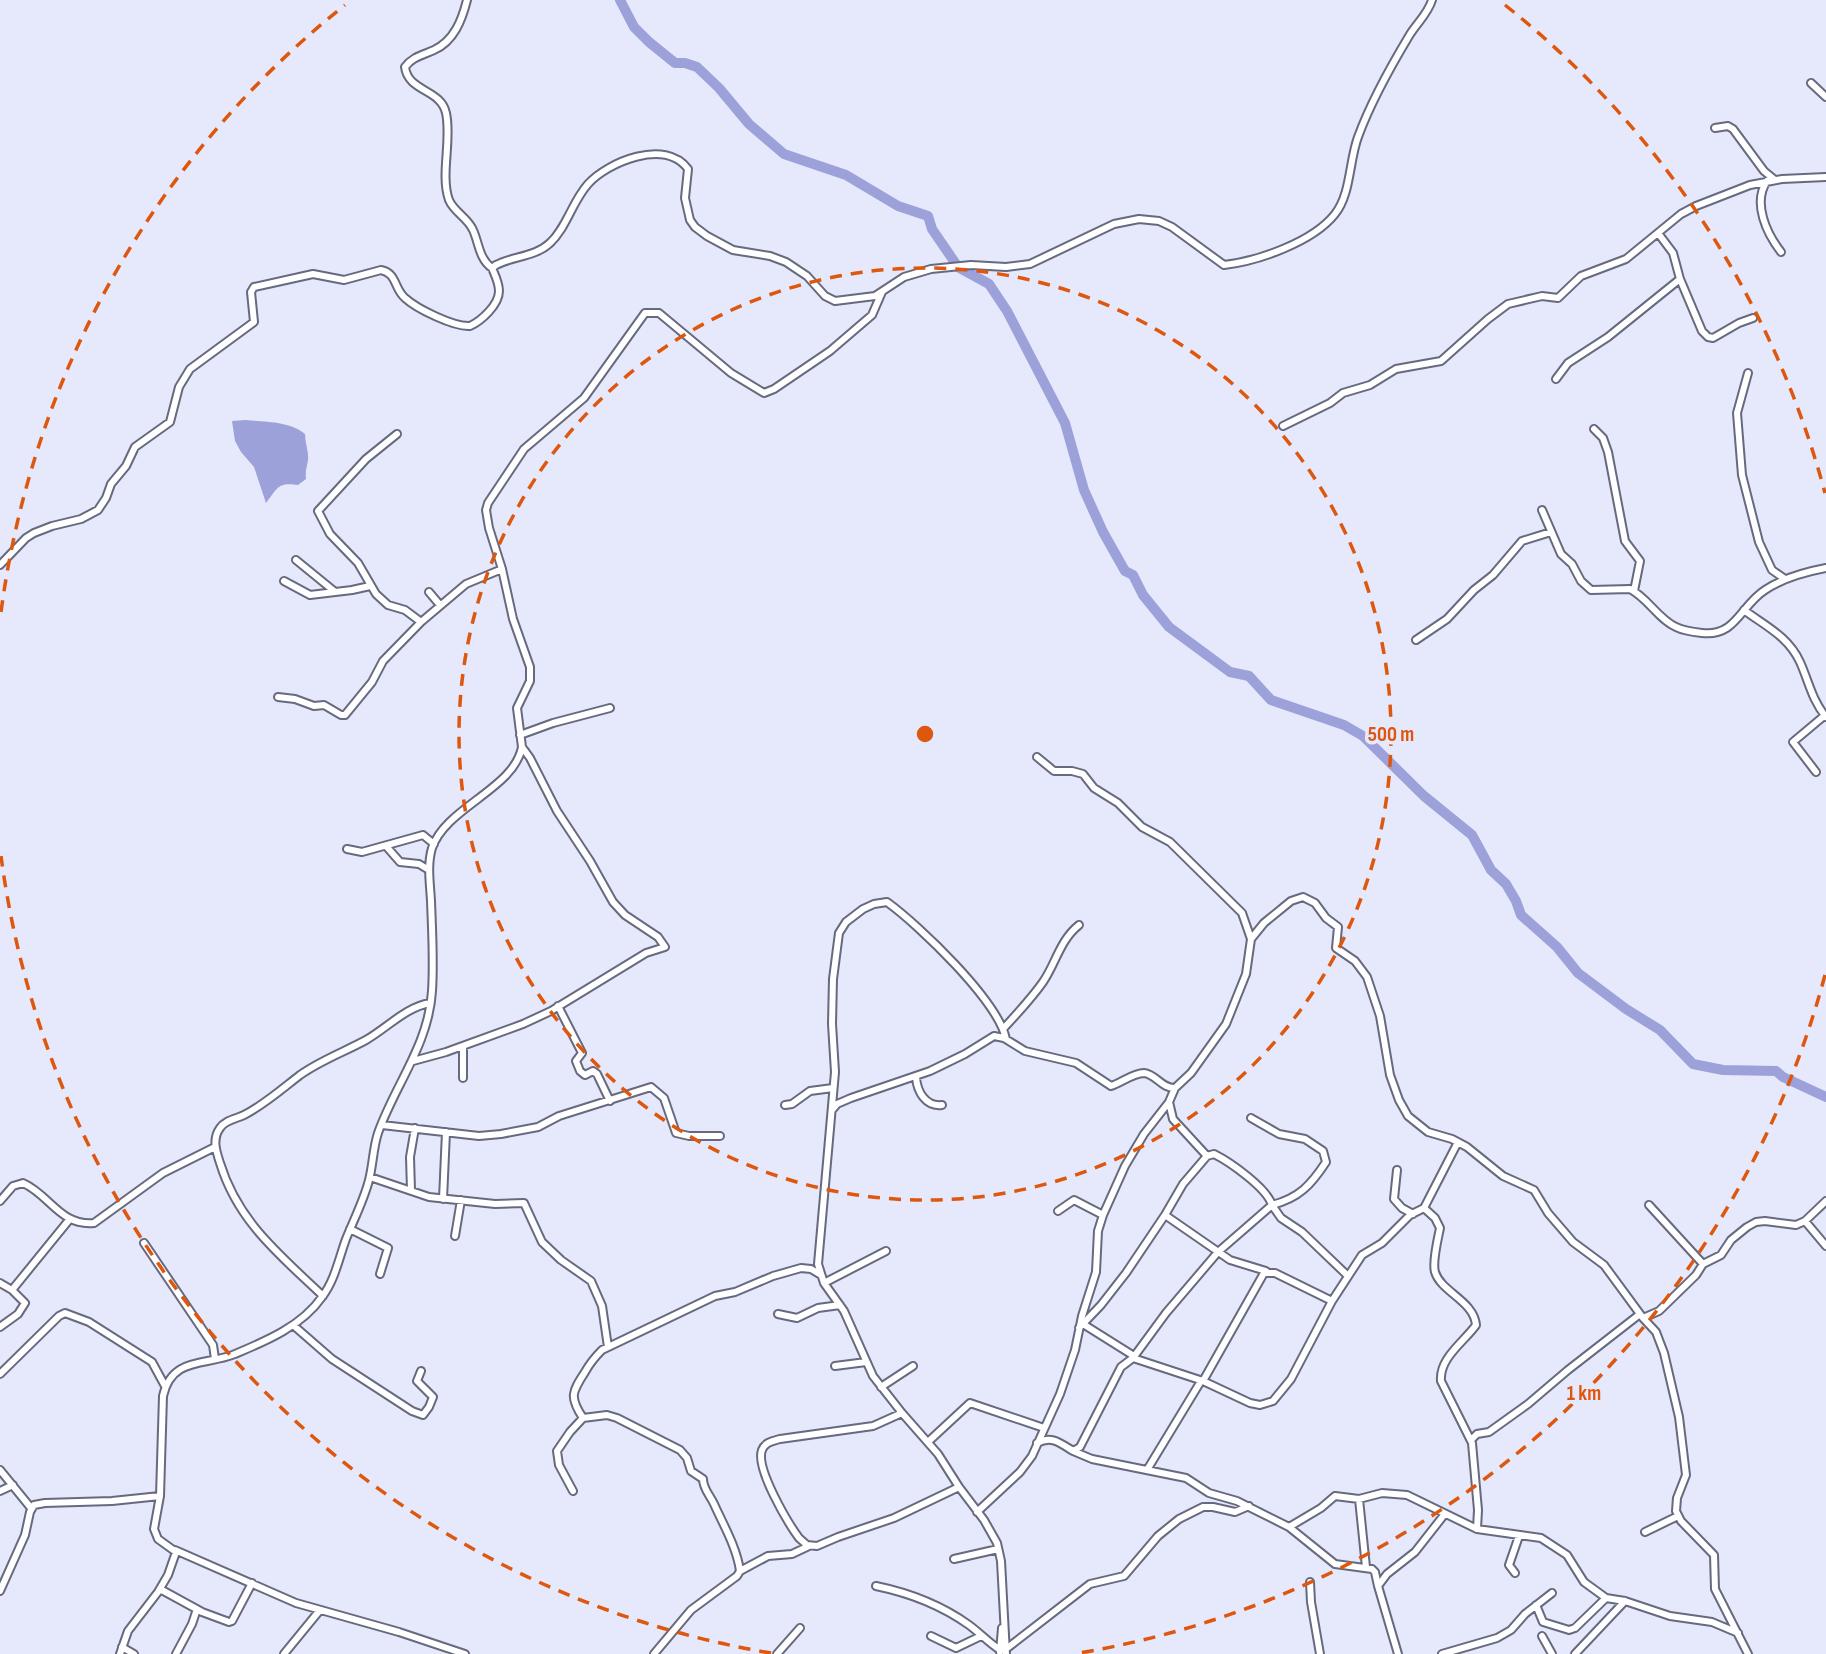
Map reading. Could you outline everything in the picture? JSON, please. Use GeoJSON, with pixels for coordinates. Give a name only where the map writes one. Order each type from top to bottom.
{"type":"FeatureCollection","features":[{"type":"Feature","properties":{"kind":"street"},"geometry":{"type":"LineString","coordinates":[[0,565],[34,533],[81,519],[101,506],[111,484],[126,466],[135,447],[170,422],[179,387],[190,369],[254,322],[251,292],[254,287],[313,274],[344,280],[381,270],[392,275],[401,295],[410,302],[458,325],[470,326],[477,323],[489,310],[499,294],[492,268],[483,257],[470,223],[449,198],[448,123],[445,109],[440,99],[412,84],[406,76],[405,67],[416,57],[437,49],[451,37],[463,18],[467,0]]}},
{"type":"Feature","properties":{"kind":"street"},"geometry":{"type":"LineString","coordinates":[[492,268],[502,262],[540,250],[550,242],[577,198],[597,177],[636,155],[661,154],[681,162],[688,169],[685,198],[691,220],[707,236],[733,250],[770,256],[786,262],[807,276],[830,299],[842,301],[882,292],[904,277],[931,269],[1030,264],[1114,224],[1139,219],[1159,221],[1172,227],[1224,265],[1268,253],[1306,238],[1334,216],[1341,205],[1357,138],[1409,35],[1432,0]]}},
{"type":"Feature","properties":{"kind":"street"},"geometry":{"type":"LineString","coordinates":[[1811,83],[1826,97]]}},
{"type":"Feature","properties":{"kind":"street"},"geometry":{"type":"LineString","coordinates":[[1715,128],[1724,126],[1733,129],[1764,171],[1775,180]]}},
{"type":"Feature","properties":{"kind":"street"},"geometry":{"type":"LineString","coordinates":[[1283,426],[1331,402],[1343,393],[1370,385],[1396,369],[1441,361],[1508,304],[1542,296],[1558,298],[1581,276],[1626,259],[1689,210],[1740,188],[1767,181],[1826,177]]}},
{"type":"Feature","properties":{"kind":"street"},"geometry":{"type":"LineString","coordinates":[[1767,181],[1762,191],[1762,210],[1771,237],[1780,252]]}},
{"type":"Feature","properties":{"kind":"street"},"geometry":{"type":"LineString","coordinates":[[1658,233],[1673,253],[1680,279],[1702,331],[1708,337],[1713,338],[1738,323],[1753,318]]}},
{"type":"Feature","properties":{"kind":"street"},"geometry":{"type":"LineString","coordinates":[[1556,379],[1567,363],[1608,337],[1680,279]]}},
{"type":"Feature","properties":{"kind":"street"},"geometry":{"type":"LineString","coordinates":[[413,1061],[523,1024],[646,953],[665,947],[658,937],[625,915],[613,902],[590,861],[556,811],[522,747],[517,708],[530,681],[530,667],[513,619],[502,569],[489,528],[488,503],[524,449],[584,398],[644,314],[653,311],[659,313],[731,373],[764,393],[830,351],[872,315],[882,292]]}},
{"type":"Feature","properties":{"kind":"street"},"geometry":{"type":"LineString","coordinates":[[1748,373],[1737,413],[1742,475],[1759,542],[1772,570],[1785,579]]}},
{"type":"Feature","properties":{"kind":"street"},"geometry":{"type":"LineString","coordinates":[[1594,429],[1605,443],[1608,452],[1625,541],[1640,561],[1634,591]]}},
{"type":"Feature","properties":{"kind":"street"},"geometry":{"type":"LineString","coordinates":[[397,434],[366,459],[318,510],[330,534],[358,563],[370,586],[388,605],[405,610],[421,622]]}},
{"type":"Feature","properties":{"kind":"street"},"geometry":{"type":"LineString","coordinates":[[1542,510],[1560,554],[1591,590],[1634,591],[1670,624],[1690,632],[1718,634],[1757,596],[1785,579],[1826,568]]}},
{"type":"Feature","properties":{"kind":"street"},"geometry":{"type":"LineString","coordinates":[[1416,640],[1447,620],[1474,590],[1493,575],[1522,541],[1551,532]]}},
{"type":"Feature","properties":{"kind":"street"},"geometry":{"type":"LineString","coordinates":[[296,560],[334,591]]}},
{"type":"Feature","properties":{"kind":"street"},"geometry":{"type":"LineString","coordinates":[[278,697],[295,699],[314,706],[324,705],[345,715],[372,682],[383,660],[421,622],[466,584],[502,569]]}},
{"type":"Feature","properties":{"kind":"street"},"geometry":{"type":"LineString","coordinates":[[284,581],[310,595],[370,586]]}},
{"type":"Feature","properties":{"kind":"street"},"geometry":{"type":"LineString","coordinates":[[429,592],[440,605]]}},
{"type":"Feature","properties":{"kind":"street"},"geometry":{"type":"LineString","coordinates":[[1744,610],[1776,631],[1793,650],[1814,700],[1825,716],[1793,742],[1816,772]]}},
{"type":"Feature","properties":{"kind":"street"},"geometry":{"type":"LineString","coordinates":[[520,735],[610,708]]}},
{"type":"Feature","properties":{"kind":"street"},"geometry":{"type":"LineString","coordinates":[[165,1386],[173,1376],[190,1364],[232,1355],[293,1325],[323,1296],[334,1275],[370,1177],[375,1144],[382,1125],[413,1061],[430,1003],[433,956],[429,870],[434,844],[463,810],[513,766],[522,747]]}},
{"type":"Feature","properties":{"kind":"street"},"geometry":{"type":"LineString","coordinates":[[977,1512],[1020,1472],[1032,1457],[1066,1375],[1096,1272],[1097,1241],[1103,1215],[1116,1183],[1135,1147],[1169,1101],[1175,1088],[1191,1073],[1226,1024],[1246,974],[1251,939],[1242,913],[1170,842],[1142,827],[1118,803],[1094,788],[1083,774],[1054,771],[1037,757]]}},
{"type":"Feature","properties":{"kind":"street"},"geometry":{"type":"LineString","coordinates":[[347,849],[362,852],[422,835],[434,844]]}},
{"type":"Feature","properties":{"kind":"street"},"geometry":{"type":"LineString","coordinates":[[386,846],[400,862],[419,864],[429,870]]}},
{"type":"Feature","properties":{"kind":"street"},"geometry":{"type":"LineString","coordinates":[[1251,939],[1264,923],[1291,901],[1303,897],[1315,903],[1329,922],[1338,927],[1336,948],[1355,961],[1367,977],[1380,1016],[1390,1075],[1408,1116],[1428,1132],[1458,1142],[1503,1176],[1534,1190],[1548,1213],[1573,1242],[1605,1265],[1656,1332],[1679,1417],[1686,1475],[1675,1505],[1678,1517],[1714,1555],[1715,1589],[1748,1654]]}},
{"type":"Feature","properties":{"kind":"street"},"geometry":{"type":"LineString","coordinates":[[1003,1652],[1004,1622],[998,1549],[984,1520],[929,1441],[881,1387],[866,1362],[852,1327],[821,1275],[818,1256],[832,1110],[835,1056],[832,1024],[833,979],[839,933],[852,917],[874,904],[887,902],[932,940],[994,1012],[1006,1039]]}},
{"type":"Feature","properties":{"kind":"street"},"geometry":{"type":"LineString","coordinates":[[1003,1029],[1028,1002],[1044,980],[1066,938],[1079,925]]}},
{"type":"Feature","properties":{"kind":"street"},"geometry":{"type":"LineString","coordinates":[[323,1296],[267,1243],[244,1216],[227,1187],[215,1147],[217,1135],[224,1124],[266,1101],[320,1061],[362,1042],[411,1010],[430,1003]]}},
{"type":"Feature","properties":{"kind":"street"},"geometry":{"type":"LineString","coordinates":[[558,1006],[582,1053],[576,1060],[580,1071],[585,1074],[593,1071],[597,1074],[610,1101]]}},
{"type":"Feature","properties":{"kind":"street"},"geometry":{"type":"LineString","coordinates":[[832,1110],[837,1104],[851,1098],[916,1077],[965,1054],[994,1036],[1006,1039],[1025,1051],[1076,1063],[1111,1086],[1143,1073],[1167,1087],[1175,1088]]}},
{"type":"Feature","properties":{"kind":"street"},"geometry":{"type":"LineString","coordinates":[[463,1046],[463,1078]]}},
{"type":"Feature","properties":{"kind":"street"},"geometry":{"type":"LineString","coordinates":[[916,1077],[918,1089],[925,1099],[935,1106],[942,1105]]}},
{"type":"Feature","properties":{"kind":"street"},"geometry":{"type":"LineString","coordinates":[[382,1125],[484,1136],[521,1131],[547,1123],[559,1116],[652,1087],[664,1098],[676,1133],[689,1136],[720,1136]]}},
{"type":"Feature","properties":{"kind":"street"},"geometry":{"type":"LineString","coordinates":[[785,1105],[792,1104],[810,1091],[833,1088]]}},
{"type":"Feature","properties":{"kind":"street"},"geometry":{"type":"LineString","coordinates":[[1169,1101],[1173,1119],[1207,1156]]}},
{"type":"Feature","properties":{"kind":"street"},"geometry":{"type":"LineString","coordinates":[[1073,1451],[1083,1444],[1121,1367],[1134,1357],[1166,1313],[1219,1252],[1272,1205],[1297,1196],[1307,1189],[1326,1162],[1323,1151],[1311,1142],[1279,1134],[1251,1118]]}},
{"type":"Feature","properties":{"kind":"street"},"geometry":{"type":"LineString","coordinates":[[411,1190],[410,1157],[415,1128]]}},
{"type":"Feature","properties":{"kind":"street"},"geometry":{"type":"LineString","coordinates":[[443,1199],[446,1132]]}},
{"type":"Feature","properties":{"kind":"street"},"geometry":{"type":"LineString","coordinates":[[1081,1326],[1134,1357],[1202,1381],[1250,1403],[1261,1405],[1273,1401],[1291,1379],[1332,1301],[1362,1255],[1382,1243],[1423,1208],[1458,1142]]}},
{"type":"Feature","properties":{"kind":"street"},"geometry":{"type":"LineString","coordinates":[[0,1200],[13,1186],[23,1183],[37,1191],[69,1220],[94,1223],[163,1173],[215,1147]]}},
{"type":"Feature","properties":{"kind":"street"},"geometry":{"type":"LineString","coordinates":[[1081,1326],[1126,1273],[1183,1184],[1207,1156],[1214,1154],[1268,1194],[1281,1218],[1303,1232],[1348,1276]]}},
{"type":"Feature","properties":{"kind":"street"},"geometry":{"type":"LineString","coordinates":[[1397,1170],[1394,1199],[1402,1208],[1413,1214]]}},
{"type":"Feature","properties":{"kind":"street"},"geometry":{"type":"LineString","coordinates":[[370,1177],[429,1197],[495,1204],[524,1204],[542,1242],[561,1260],[591,1281],[602,1306],[608,1347]]}},
{"type":"Feature","properties":{"kind":"street"},"geometry":{"type":"LineString","coordinates":[[455,1236],[461,1200]]}},
{"type":"Feature","properties":{"kind":"street"},"geometry":{"type":"LineString","coordinates":[[1058,1211],[1074,1200],[1103,1215]]}},
{"type":"Feature","properties":{"kind":"street"},"geometry":{"type":"LineString","coordinates":[[1471,1440],[1477,1434],[1489,1432],[1517,1412],[1568,1370],[1642,1316],[1665,1306],[1696,1275],[1703,1264],[1721,1255],[1737,1234],[1756,1222],[1773,1221],[1796,1225],[1805,1221],[1826,1201]]}},
{"type":"Feature","properties":{"kind":"street"},"geometry":{"type":"LineString","coordinates":[[1650,1206],[1703,1264]]}},
{"type":"Feature","properties":{"kind":"street"},"geometry":{"type":"LineString","coordinates":[[1423,1208],[1435,1218],[1440,1227],[1435,1243],[1434,1268],[1437,1277],[1468,1308],[1476,1321],[1476,1325],[1455,1349],[1440,1373],[1441,1381],[1471,1440],[1478,1510],[1477,1529]]}},
{"type":"Feature","properties":{"kind":"street"},"geometry":{"type":"LineString","coordinates":[[1165,1215],[1230,1260],[1299,1283],[1332,1301]]}},
{"type":"Feature","properties":{"kind":"street"},"geometry":{"type":"LineString","coordinates":[[12,1290],[69,1220]]}},
{"type":"Feature","properties":{"kind":"street"},"geometry":{"type":"LineString","coordinates":[[1805,1221],[1826,1246]]}},
{"type":"Feature","properties":{"kind":"street"},"geometry":{"type":"LineString","coordinates":[[350,1229],[388,1248],[380,1274]]}},
{"type":"Feature","properties":{"kind":"street"},"geometry":{"type":"LineString","coordinates":[[144,1243],[212,1345],[215,1359]]}},
{"type":"Feature","properties":{"kind":"street"},"geometry":{"type":"LineString","coordinates":[[824,1283],[886,1251]]}},
{"type":"Feature","properties":{"kind":"street"},"geometry":{"type":"LineString","coordinates":[[583,1418],[574,1401],[574,1389],[591,1361],[608,1347],[671,1319],[707,1299],[735,1292],[773,1276],[804,1268],[821,1275]]}},
{"type":"Feature","properties":{"kind":"street"},"geometry":{"type":"LineString","coordinates":[[1147,1470],[1202,1381],[1262,1275],[1267,1272]]}},
{"type":"Feature","properties":{"kind":"street"},"geometry":{"type":"LineString","coordinates":[[0,1283],[25,1303],[18,1314],[0,1327]]}},
{"type":"Feature","properties":{"kind":"street"},"geometry":{"type":"LineString","coordinates":[[778,1314],[797,1318],[818,1308],[840,1306]]}},
{"type":"Feature","properties":{"kind":"street"},"geometry":{"type":"LineString","coordinates":[[0,1374],[50,1324],[65,1313],[89,1322],[152,1362],[165,1386],[160,1496],[153,1525],[154,1534],[175,1550],[296,1603],[465,1654]]}},
{"type":"Feature","properties":{"kind":"street"},"geometry":{"type":"LineString","coordinates":[[293,1325],[341,1366],[412,1411],[423,1415],[433,1397],[417,1381],[421,1371]]}},
{"type":"Feature","properties":{"kind":"street"},"geometry":{"type":"LineString","coordinates":[[835,1366],[866,1362]]}},
{"type":"Feature","properties":{"kind":"street"},"geometry":{"type":"LineString","coordinates":[[881,1387],[912,1366]]}},
{"type":"Feature","properties":{"kind":"street"},"geometry":{"type":"LineString","coordinates":[[929,1441],[970,1403],[1044,1429]]}},
{"type":"Feature","properties":{"kind":"street"},"geometry":{"type":"LineString","coordinates":[[809,1546],[795,1533],[771,1489],[761,1459],[764,1447],[780,1439],[873,1426],[902,1413]]}},
{"type":"Feature","properties":{"kind":"street"},"geometry":{"type":"LineString","coordinates":[[573,1491],[559,1465],[557,1451],[583,1418],[607,1415],[617,1418],[680,1450],[687,1458],[691,1471],[703,1479],[703,1485],[736,1553],[740,1571]]}},
{"type":"Feature","properties":{"kind":"street"},"geometry":{"type":"LineString","coordinates":[[1037,1443],[1054,1440],[1091,1459],[1186,1478],[1209,1493],[1249,1506],[1289,1527],[1331,1562],[1366,1567],[1387,1574]]}},
{"type":"Feature","properties":{"kind":"street"},"geometry":{"type":"LineString","coordinates":[[0,1470],[31,1508]]}},
{"type":"Feature","properties":{"kind":"street"},"geometry":{"type":"LineString","coordinates":[[0,1491],[13,1485]]}},
{"type":"Feature","properties":{"kind":"street"},"geometry":{"type":"LineString","coordinates":[[654,1654],[691,1610],[740,1571],[768,1556],[792,1554],[894,1518],[959,1487]]}},
{"type":"Feature","properties":{"kind":"street"},"geometry":{"type":"LineString","coordinates":[[1289,1527],[1321,1508],[1335,1496],[1359,1499],[1382,1493],[1407,1495],[1477,1529],[1541,1538],[1561,1549],[1572,1560],[1584,1582],[1606,1598],[1625,1601],[1670,1616],[1712,1622],[1740,1634]]}},
{"type":"Feature","properties":{"kind":"street"},"geometry":{"type":"LineString","coordinates":[[0,1591],[25,1535],[31,1508],[37,1504],[160,1496]]}},
{"type":"Feature","properties":{"kind":"street"},"geometry":{"type":"LineString","coordinates":[[1359,1499],[1366,1567]]}},
{"type":"Feature","properties":{"kind":"street"},"geometry":{"type":"LineString","coordinates":[[1003,1652],[1090,1584],[1124,1577],[1169,1525],[1179,1519],[1203,1507],[1235,1512],[1249,1506]]}},
{"type":"Feature","properties":{"kind":"street"},"geometry":{"type":"LineString","coordinates":[[1378,1586],[1387,1574],[1415,1552],[1444,1515]]}},
{"type":"Feature","properties":{"kind":"street"},"geometry":{"type":"LineString","coordinates":[[1645,1532],[1678,1517]]}},
{"type":"Feature","properties":{"kind":"street"},"geometry":{"type":"LineString","coordinates":[[1515,1573],[1509,1565],[1519,1536]]}},
{"type":"Feature","properties":{"kind":"street"},"geometry":{"type":"LineString","coordinates":[[954,1559],[998,1549]]}},
{"type":"Feature","properties":{"kind":"street"},"geometry":{"type":"LineString","coordinates":[[134,1654],[121,1651],[128,1631],[160,1589],[168,1575],[175,1550]]}},
{"type":"Feature","properties":{"kind":"street"},"geometry":{"type":"LineString","coordinates":[[1375,1572],[1398,1654]]}},
{"type":"Feature","properties":{"kind":"street"},"geometry":{"type":"LineString","coordinates":[[1310,1582],[1320,1654]]}},
{"type":"Feature","properties":{"kind":"street"},"geometry":{"type":"LineString","coordinates":[[160,1589],[229,1622],[252,1583]]}},
{"type":"Feature","properties":{"kind":"street"},"geometry":{"type":"LineString","coordinates":[[876,1586],[933,1603],[956,1616],[1003,1652]]}},
{"type":"Feature","properties":{"kind":"street"},"geometry":{"type":"LineString","coordinates":[[1442,1654],[1511,1630],[1552,1593]]}},
{"type":"Feature","properties":{"kind":"street"},"geometry":{"type":"LineString","coordinates":[[1536,1605],[1543,1622],[1569,1630],[1575,1628],[1606,1598]]}},
{"type":"Feature","properties":{"kind":"street"},"geometry":{"type":"LineString","coordinates":[[1575,1654],[1625,1601]]}},
{"type":"Feature","properties":{"kind":"street"},"geometry":{"type":"LineString","coordinates":[[176,1654],[197,1609]]}},
{"type":"Feature","properties":{"kind":"street"},"geometry":{"type":"LineString","coordinates":[[284,1654],[320,1610]]}},
{"type":"Feature","properties":{"kind":"street"},"geometry":{"type":"LineString","coordinates":[[777,1654],[800,1628]]}},
{"type":"Feature","properties":{"kind":"street"},"geometry":{"type":"LineString","coordinates":[[931,1636],[953,1648],[959,1648],[981,1636]]}},
{"type":"Feature","properties":{"kind":"street"},"geometry":{"type":"LineString","coordinates":[[1542,1636],[1552,1654]]}},
{"type":"Feature","properties":{"kind":"street"},"geometry":{"type":"LineString","coordinates":[[1390,1654],[1395,1642]]}},
{"type":"Feature","properties":{"kind":"water"},"geometry":{"type":"Polygon","coordinates":[[[232,421],[285,424],[305,434],[308,457],[306,479],[298,485],[282,485],[266,503],[254,467],[235,441],[232,421]]]}},
{"type":"Feature","properties":{"kind":"waterway"},"geometry":{"type":"LineString","coordinates":[[620,0],[634,27],[649,42],[675,63],[697,67],[749,124],[784,154],[846,175],[898,206],[928,216],[932,229],[958,267],[989,284],[1007,311],[1065,423],[1084,490],[1103,532],[1125,571],[1133,575],[1143,595],[1169,627],[1230,672],[1249,676],[1271,700],[1344,725],[1363,736],[1424,796],[1472,835],[1491,870],[1506,884],[1521,915],[1557,947],[1578,973],[1626,1009],[1660,1030],[1693,1064],[1723,1070],[1776,1071],[1826,1097]]}}]}
